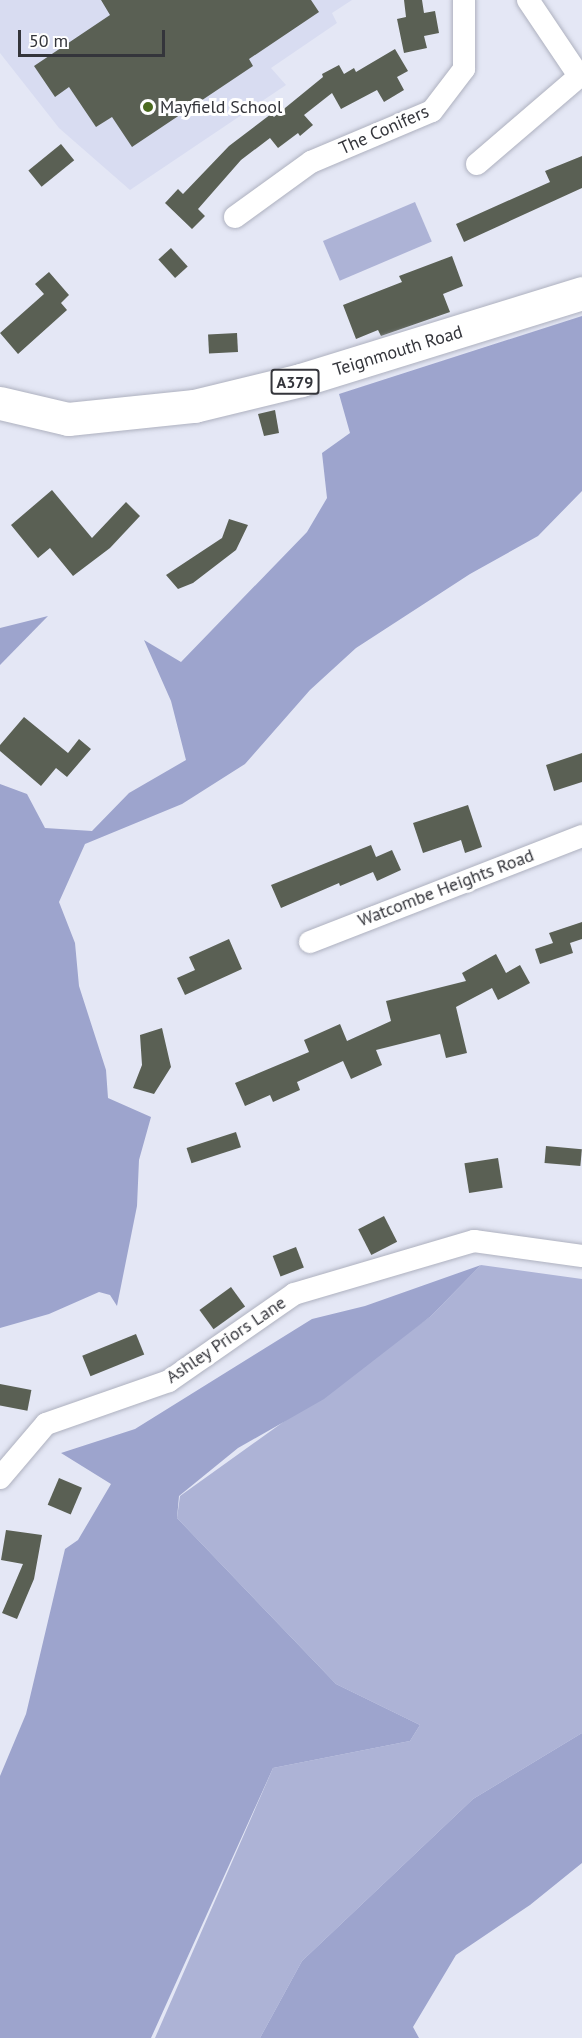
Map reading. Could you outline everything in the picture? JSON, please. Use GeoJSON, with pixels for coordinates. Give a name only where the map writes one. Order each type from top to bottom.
{"type":"FeatureCollection","features":[{"type":"Feature","properties":{"kind":"main road","name":"Teignmouth Road"},"geometry":{"type":"LineString","coordinates":[[0,403],[68,419],[194,406],[301,380],[582,293]]}},
{"type":"Feature","properties":{"kind":"street","name":"The Conifers"},"geometry":{"type":"LineString","coordinates":[[235,217],[311,162],[432,111],[464,69],[464,0]]}},
{"type":"Feature","properties":{"kind":"street"},"geometry":{"type":"LineString","coordinates":[[477,164],[581,75],[528,0]]}},
{"type":"Feature","properties":{"kind":"street","name":"Watcombe Heights Road"},"geometry":{"type":"LineString","coordinates":[[310,942],[582,836]]}},
{"type":"Feature","properties":{"kind":"street","name":"Ashley Priors Lane"},"geometry":{"type":"LineString","coordinates":[[0,1478],[46,1425],[169,1381],[294,1294],[474,1241],[582,1256]]}},
{"type":"Feature","properties":{"kind":"shaded area","name":"Mayfield School"},"geometry":{"type":"Polygon","coordinates":[[[0,0],[352,0],[332,13],[337,23],[271,68],[286,85],[130,190],[59,128],[0,53],[0,0]]]}},
{"type":"Feature","properties":{"kind":"shaded area"},"geometry":{"type":"Polygon","coordinates":[[[415,202],[432,242],[340,281],[323,241],[415,202]]]}},
{"type":"Feature","properties":{"kind":"shaded area"},"geometry":{"type":"Polygon","coordinates":[[[582,316],[582,491],[538,536],[470,574],[356,648],[310,690],[245,764],[182,804],[85,844],[59,902],[75,943],[79,986],[106,1070],[108,1098],[151,1117],[139,1160],[137,1206],[117,1306],[110,1295],[99,1292],[49,1314],[0,1328],[0,784],[27,794],[45,828],[92,831],[129,793],[186,760],[171,701],[144,640],[181,662],[307,532],[327,498],[322,453],[350,433],[339,394],[582,316]]]}},
{"type":"Feature","properties":{"kind":"shaded area"},"geometry":{"type":"Polygon","coordinates":[[[48,616],[0,665],[0,628],[48,616]]]}},
{"type":"Feature","properties":{"kind":"shaded area"},"geometry":{"type":"Polygon","coordinates":[[[481,1265],[582,1279],[582,1733],[473,1799],[302,1961],[260,2038],[155,2038],[273,1768],[410,1741],[420,1725],[336,1684],[177,1518],[180,1496],[431,1316],[481,1265]]]}},
{"type":"Feature","properties":{"kind":"shaded area"},"geometry":{"type":"Polygon","coordinates":[[[481,1265],[431,1316],[324,1399],[238,1448],[179,1496],[177,1518],[336,1684],[420,1725],[410,1741],[273,1768],[151,2038],[0,2038],[0,1776],[26,1714],[65,1549],[78,1540],[111,1484],[61,1453],[135,1429],[312,1319],[365,1306],[481,1265]]]}},
{"type":"Feature","properties":{"kind":"shaded area"},"geometry":{"type":"Polygon","coordinates":[[[582,1733],[582,1863],[530,1905],[456,1955],[413,2027],[419,2038],[260,2038],[302,1961],[473,1799],[582,1733]]]}},
{"type":"Feature","properties":{"kind":"building"},"geometry":{"type":"Polygon","coordinates":[[[101,0],[311,0],[319,12],[249,59],[253,66],[132,147],[112,117],[96,127],[69,87],[55,97],[34,66],[110,15],[101,0]]]}},
{"type":"Feature","properties":{"kind":"building"},"geometry":{"type":"Polygon","coordinates":[[[404,0],[422,0],[424,13],[435,11],[439,33],[424,36],[427,48],[404,53],[397,19],[406,17],[404,0]]]}},
{"type":"Feature","properties":{"kind":"building"},"geometry":{"type":"Polygon","coordinates":[[[395,49],[408,71],[397,77],[404,90],[384,102],[377,90],[341,109],[332,93],[304,115],[313,125],[300,136],[298,133],[278,148],[270,138],[241,160],[198,209],[205,216],[192,229],[165,203],[178,189],[183,194],[229,146],[271,114],[274,117],[323,77],[322,74],[339,65],[344,74],[354,68],[356,72],[395,49]]]}},
{"type":"Feature","properties":{"kind":"building"},"geometry":{"type":"Polygon","coordinates":[[[61,144],[74,160],[42,187],[28,170],[61,144]]]}},
{"type":"Feature","properties":{"kind":"building"},"geometry":{"type":"Polygon","coordinates":[[[582,156],[582,188],[464,242],[456,224],[550,182],[545,171],[582,156]]]}},
{"type":"Feature","properties":{"kind":"building"},"geometry":{"type":"Polygon","coordinates":[[[171,248],[188,267],[175,278],[158,259],[171,248]]]}},
{"type":"Feature","properties":{"kind":"building"},"geometry":{"type":"Polygon","coordinates":[[[452,256],[463,286],[443,294],[450,312],[381,336],[378,330],[356,339],[343,305],[402,282],[399,276],[452,256]]]}},
{"type":"Feature","properties":{"kind":"building"},"geometry":{"type":"Polygon","coordinates":[[[49,272],[69,295],[61,303],[67,310],[18,354],[0,333],[44,294],[35,284],[49,272]]]}},
{"type":"Feature","properties":{"kind":"building"},"geometry":{"type":"Polygon","coordinates":[[[237,333],[238,352],[209,353],[208,335],[237,333]]]}},
{"type":"Feature","properties":{"kind":"building"},"geometry":{"type":"Polygon","coordinates":[[[275,410],[279,433],[264,436],[258,414],[275,410]]]}},
{"type":"Feature","properties":{"kind":"building"},"geometry":{"type":"Polygon","coordinates":[[[52,490],[92,538],[126,502],[140,516],[110,548],[73,576],[50,548],[38,558],[11,525],[52,490]]]}},
{"type":"Feature","properties":{"kind":"building"},"geometry":{"type":"Polygon","coordinates":[[[229,519],[248,525],[236,550],[193,583],[178,589],[166,575],[222,538],[229,519]]]}},
{"type":"Feature","properties":{"kind":"building"},"geometry":{"type":"Polygon","coordinates":[[[24,717],[68,753],[79,739],[91,749],[67,777],[56,768],[41,786],[0,751],[0,745],[24,717]]]}},
{"type":"Feature","properties":{"kind":"building"},"geometry":{"type":"Polygon","coordinates":[[[582,753],[582,782],[554,791],[546,765],[582,753]]]}},
{"type":"Feature","properties":{"kind":"building"},"geometry":{"type":"Polygon","coordinates":[[[468,805],[482,847],[465,853],[461,840],[423,853],[413,823],[468,805]]]}},
{"type":"Feature","properties":{"kind":"building"},"geometry":{"type":"Polygon","coordinates":[[[371,845],[376,857],[392,850],[401,870],[377,881],[373,872],[340,886],[339,883],[281,908],[271,885],[371,845]]]}},
{"type":"Feature","properties":{"kind":"building"},"geometry":{"type":"Polygon","coordinates":[[[582,922],[582,939],[570,943],[573,953],[540,964],[535,949],[553,943],[549,933],[582,922]]]}},
{"type":"Feature","properties":{"kind":"building"},"geometry":{"type":"Polygon","coordinates":[[[229,939],[242,969],[185,995],[177,978],[195,970],[189,957],[229,939]]]}},
{"type":"Feature","properties":{"kind":"building"},"geometry":{"type":"Polygon","coordinates":[[[496,954],[506,973],[520,965],[530,983],[498,1000],[492,988],[456,1007],[467,1053],[446,1058],[440,1034],[376,1050],[382,1065],[351,1079],[343,1061],[297,1082],[300,1090],[273,1102],[270,1095],[245,1106],[235,1083],[309,1052],[304,1040],[340,1024],[347,1041],[391,1021],[386,1001],[466,981],[462,973],[496,954]]]}},
{"type":"Feature","properties":{"kind":"building"},"geometry":{"type":"Polygon","coordinates":[[[162,1028],[171,1067],[154,1094],[133,1088],[142,1065],[140,1035],[162,1028]]]}},
{"type":"Feature","properties":{"kind":"building"},"geometry":{"type":"Polygon","coordinates":[[[236,1132],[241,1147],[191,1163],[187,1148],[236,1132]]]}},
{"type":"Feature","properties":{"kind":"building"},"geometry":{"type":"Polygon","coordinates":[[[546,1146],[582,1149],[580,1166],[545,1163],[546,1146]]]}},
{"type":"Feature","properties":{"kind":"building"},"geometry":{"type":"Polygon","coordinates":[[[498,1158],[503,1188],[469,1193],[464,1163],[498,1158]]]}},
{"type":"Feature","properties":{"kind":"building"},"geometry":{"type":"Polygon","coordinates":[[[384,1216],[397,1242],[371,1255],[358,1229],[384,1216]]]}},
{"type":"Feature","properties":{"kind":"building"},"geometry":{"type":"Polygon","coordinates":[[[296,1247],[304,1268],[281,1276],[273,1256],[296,1247]]]}},
{"type":"Feature","properties":{"kind":"building"},"geometry":{"type":"Polygon","coordinates":[[[231,1287],[245,1306],[214,1329],[199,1310],[231,1287]]]}},
{"type":"Feature","properties":{"kind":"building"},"geometry":{"type":"Polygon","coordinates":[[[136,1334],[144,1354],[90,1376],[82,1356],[136,1334]]]}},
{"type":"Feature","properties":{"kind":"building"},"geometry":{"type":"Polygon","coordinates":[[[0,1384],[31,1390],[27,1411],[0,1405],[0,1384]]]}},
{"type":"Feature","properties":{"kind":"building"},"geometry":{"type":"Polygon","coordinates":[[[59,1478],[82,1488],[71,1514],[48,1505],[59,1478]]]}},
{"type":"Feature","properties":{"kind":"building"},"geometry":{"type":"Polygon","coordinates":[[[6,1530],[42,1535],[34,1579],[17,1619],[2,1613],[23,1564],[1,1560],[6,1530]]]}},
{"type":"Feature","properties":{"kind":"place","name":"Mayfield School"},"geometry":{"type":"Point","coordinates":[148,107]}}]}
